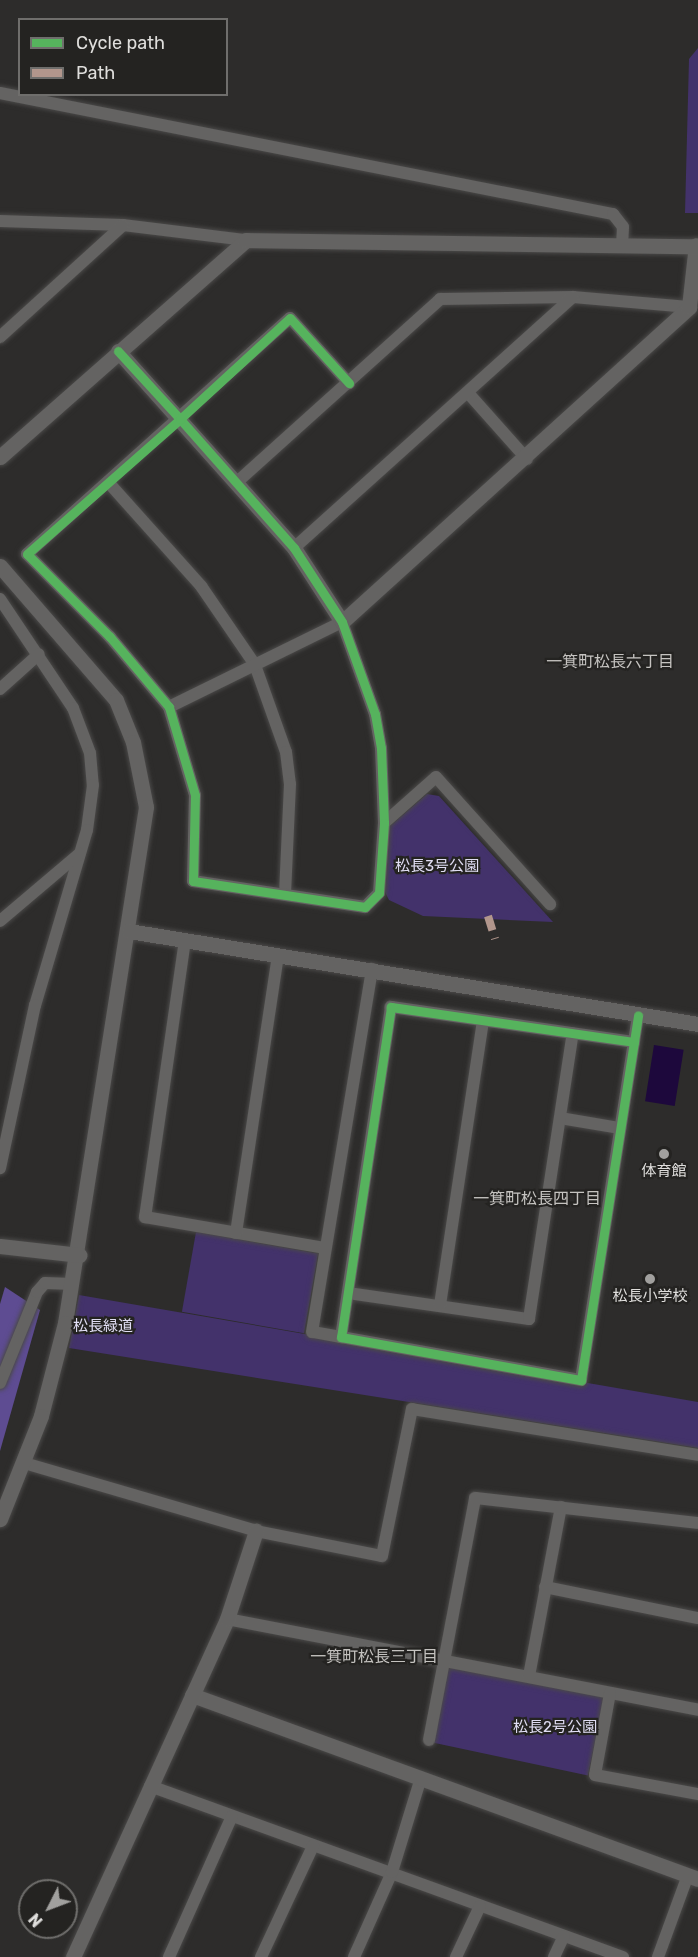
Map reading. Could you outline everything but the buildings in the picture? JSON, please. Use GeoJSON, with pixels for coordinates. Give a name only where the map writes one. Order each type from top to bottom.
{"type":"FeatureCollection","features":[{"type":"Feature","properties":{"kind":"street"},"geometry":{"type":"LineString","coordinates":[[0,93],[613,214],[623,227],[622,246]]}},
{"type":"Feature","properties":{"kind":"street"},"geometry":{"type":"LineString","coordinates":[[0,221],[123,225],[246,240],[697,246],[689,307],[526,459],[342,622],[169,707]]}},
{"type":"Feature","properties":{"kind":"street"},"geometry":{"type":"LineString","coordinates":[[0,337],[123,225]]}},
{"type":"Feature","properties":{"kind":"street"},"geometry":{"type":"LineString","coordinates":[[0,458],[118,351],[246,240]]}},
{"type":"Feature","properties":{"kind":"street"},"geometry":{"type":"LineString","coordinates":[[236,483],[440,299],[573,297],[689,307]]}},
{"type":"Feature","properties":{"kind":"street"},"geometry":{"type":"LineString","coordinates":[[294,548],[469,394],[573,297]]}},
{"type":"Feature","properties":{"kind":"street"},"geometry":{"type":"LineString","coordinates":[[118,351],[180,419],[294,548],[342,622],[375,714],[384,823],[379,893],[365,907],[193,880],[195,795],[169,707],[110,637],[27,554],[180,419],[290,318],[349,383]]}},
{"type":"Feature","properties":{"kind":"street"},"geometry":{"type":"LineString","coordinates":[[469,394],[526,459]]}},
{"type":"Feature","properties":{"kind":"street"},"geometry":{"type":"LineString","coordinates":[[108,482],[201,586],[255,665],[289,773],[285,894]]}},
{"type":"Feature","properties":{"kind":"street"},"geometry":{"type":"LineString","coordinates":[[0,1519],[24,1463],[49,1389],[79,1255],[146,807],[126,721],[102,680],[2,572]]}},
{"type":"Feature","properties":{"kind":"street"},"geometry":{"type":"LineString","coordinates":[[0,599],[73,708],[90,753],[92,806],[35,1005],[0,1168]]}},
{"type":"Feature","properties":{"kind":"street"},"geometry":{"type":"LineString","coordinates":[[0,689],[39,654]]}},
{"type":"Feature","properties":{"kind":"street"},"geometry":{"type":"LineString","coordinates":[[384,823],[436,777],[550,904]]}},
{"type":"Feature","properties":{"kind":"street"},"geometry":{"type":"LineString","coordinates":[[0,921],[80,854]]}},
{"type":"Feature","properties":{"kind":"street"},"geometry":{"type":"LineString","coordinates":[[129,931],[698,1024]]}},
{"type":"Feature","properties":{"kind":"street"},"geometry":{"type":"LineString","coordinates":[[185,940],[145,1217],[326,1248]]}},
{"type":"Feature","properties":{"kind":"street"},"geometry":{"type":"LineString","coordinates":[[236,1233],[278,955]]}},
{"type":"Feature","properties":{"kind":"street"},"geometry":{"type":"LineString","coordinates":[[372,969],[312,1332],[581,1380],[638,1015]]}},
{"type":"Feature","properties":{"kind":"street"},"geometry":{"type":"LineString","coordinates":[[341,1337],[391,1007],[633,1042]]}},
{"type":"Feature","properties":{"kind":"street"},"geometry":{"type":"LineString","coordinates":[[440,1305],[483,1021]]}},
{"type":"Feature","properties":{"kind":"street"},"geometry":{"type":"LineString","coordinates":[[348,1293],[529,1319],[573,1033]]}},
{"type":"Feature","properties":{"kind":"street"},"geometry":{"type":"LineString","coordinates":[[560,1118],[620,1128]]}},
{"type":"Feature","properties":{"kind":"street"},"geometry":{"type":"LineString","coordinates":[[0,1246],[79,1255]]}},
{"type":"Feature","properties":{"kind":"street"},"geometry":{"type":"LineString","coordinates":[[0,1383],[37,1292],[45,1283],[73,1284]]}},
{"type":"Feature","properties":{"kind":"street"},"geometry":{"type":"LineString","coordinates":[[24,1463],[256,1531],[382,1556],[412,1409],[698,1455]]}},
{"type":"Feature","properties":{"kind":"street"},"geometry":{"type":"LineString","coordinates":[[429,1740],[475,1498],[698,1523]]}},
{"type":"Feature","properties":{"kind":"street"},"geometry":{"type":"LineString","coordinates":[[529,1676],[561,1507]]}},
{"type":"Feature","properties":{"kind":"street"},"geometry":{"type":"LineString","coordinates":[[73,1957],[227,1619],[256,1531]]}},
{"type":"Feature","properties":{"kind":"street"},"geometry":{"type":"LineString","coordinates":[[545,1587],[698,1618]]}},
{"type":"Feature","properties":{"kind":"street"},"geometry":{"type":"LineString","coordinates":[[227,1619],[445,1659],[698,1710]]}},
{"type":"Feature","properties":{"kind":"street"},"geometry":{"type":"LineString","coordinates":[[610,1693],[595,1775],[698,1794]]}},
{"type":"Feature","properties":{"kind":"street"},"geometry":{"type":"LineString","coordinates":[[192,1695],[693,1877],[658,1957]]}},
{"type":"Feature","properties":{"kind":"street"},"geometry":{"type":"LineString","coordinates":[[354,1957],[392,1872],[421,1778]]}},
{"type":"Feature","properties":{"kind":"street"},"geometry":{"type":"LineString","coordinates":[[150,1785],[312,1846],[392,1872],[623,1957]]}},
{"type":"Feature","properties":{"kind":"street"},"geometry":{"type":"LineString","coordinates":[[169,1957],[232,1816]]}},
{"type":"Feature","properties":{"kind":"street"},"geometry":{"type":"LineString","coordinates":[[261,1957],[312,1846]]}},
{"type":"Feature","properties":{"kind":"street"},"geometry":{"type":"LineString","coordinates":[[456,1957],[480,1906]]}},
{"type":"Feature","properties":{"kind":"street"},"geometry":{"type":"LineString","coordinates":[[554,1957],[564,1936]]}},
{"type":"Feature","properties":{"kind":"green space"},"geometry":{"type":"Polygon","coordinates":[[[698,48],[698,213],[685,213],[689,59],[698,48]]]}},
{"type":"Feature","properties":{"kind":"green space","name":"松長3号公園"},"geometry":{"type":"Polygon","coordinates":[[[427,794],[439,796],[553,922],[423,916],[389,900],[385,892],[389,827],[427,794]]]}},
{"type":"Feature","properties":{"kind":"green space"},"geometry":{"type":"Polygon","coordinates":[[[196,1232],[318,1254],[304,1333],[182,1312],[196,1232]]]}},
{"type":"Feature","properties":{"kind":"green space","name":"松長緑道"},"geometry":{"type":"Polygon","coordinates":[[[79,1295],[698,1402],[698,1448],[69,1348],[79,1295]]]}},
{"type":"Feature","properties":{"kind":"green space","name":"松長2号公園"},"geometry":{"type":"Polygon","coordinates":[[[448,1664],[605,1697],[588,1776],[431,1742],[448,1664]]]}},
{"type":"Feature","properties":{"kind":"shaded area"},"geometry":{"type":"Polygon","coordinates":[[[654,1045],[684,1050],[675,1106],[645,1101],[654,1045]]]}},
{"type":"Feature","properties":{"kind":"shaded area"},"geometry":{"type":"Polygon","coordinates":[[[5,1287],[40,1310],[0,1451],[0,1304],[5,1287]]]}},
{"type":"Feature","properties":{"kind":"marked path"},"geometry":{"type":"LineString","coordinates":[[488,916],[495,939]]}},
{"type":"Feature","properties":{"kind":"cycle path"},"geometry":{"type":"LineString","coordinates":[[118,351],[180,419],[294,548],[342,622],[375,714],[381,748],[384,823],[379,893],[365,907],[193,881],[195,795],[169,707],[110,637],[27,554],[180,419],[290,318],[349,383]]}},
{"type":"Feature","properties":{"kind":"cycle path"},"geometry":{"type":"LineString","coordinates":[[634,1042],[391,1007],[341,1337],[581,1380],[638,1015]]}},
{"type":"Feature","properties":{"kind":"place","name":"体育館"},"geometry":{"type":"Point","coordinates":[664,1154]}},
{"type":"Feature","properties":{"kind":"place","name":"松長小学校"},"geometry":{"type":"Point","coordinates":[650,1279]}},
{"type":"Feature","properties":{"kind":"district","name":"一箕町松長六丁目"},"geometry":{"type":"Point","coordinates":[610,662]}},
{"type":"Feature","properties":{"kind":"district","name":"一箕町松長四丁目"},"geometry":{"type":"Point","coordinates":[537,1199]}},
{"type":"Feature","properties":{"kind":"district","name":"一箕町松長三丁目"},"geometry":{"type":"Point","coordinates":[374,1657]}}]}
